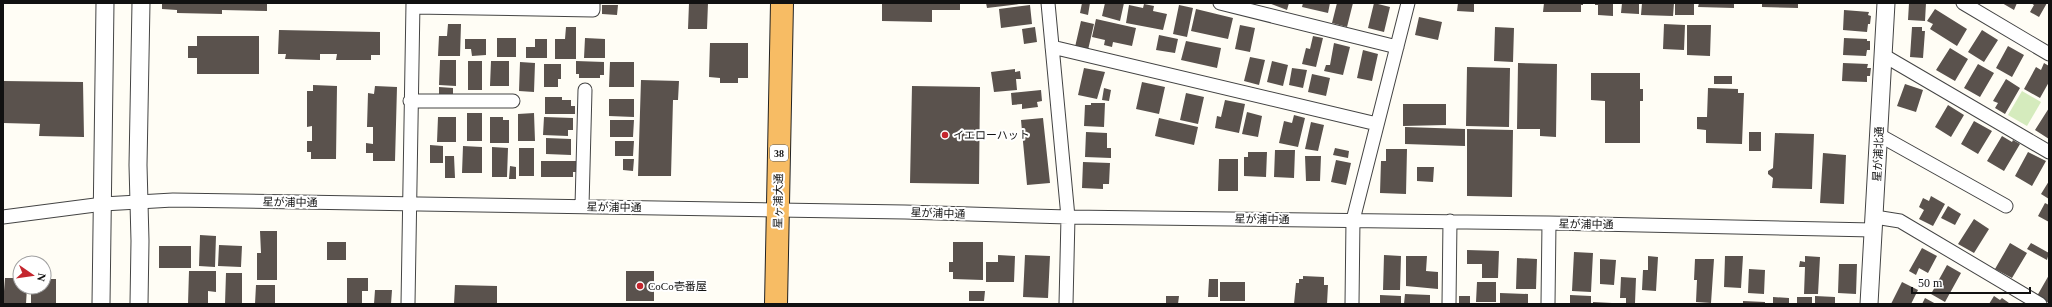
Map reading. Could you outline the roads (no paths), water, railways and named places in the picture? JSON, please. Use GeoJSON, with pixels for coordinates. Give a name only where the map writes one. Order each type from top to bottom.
{"type":"FeatureCollection","features":[{"type":"Feature","properties":{"kind":"highway","name":"星ヶ浦大通"},"geometry":{"type":"LineString","coordinates":[[776,304],[782,3]]}},
{"type":"Feature","properties":{"kind":"street"},"geometry":{"type":"LineString","coordinates":[[101,304],[105,3]]}},
{"type":"Feature","properties":{"kind":"street"},"geometry":{"type":"LineString","coordinates":[[139,304],[140,202],[138,165],[141,3]]}},
{"type":"Feature","properties":{"kind":"street"},"geometry":{"type":"LineString","coordinates":[[408,304],[408,204],[413,5],[507,6],[593,10],[593,3]]}},
{"type":"Feature","properties":{"kind":"street"},"geometry":{"type":"LineString","coordinates":[[1048,3],[1068,217],[1066,304]]}},
{"type":"Feature","properties":{"kind":"street"},"geometry":{"type":"LineString","coordinates":[[1220,3],[1397,47]]}},
{"type":"Feature","properties":{"kind":"street"},"geometry":{"type":"LineString","coordinates":[[1352,304],[1353,220],[1408,3]]}},
{"type":"Feature","properties":{"kind":"street","name":"星が浦北通"},"geometry":{"type":"LineString","coordinates":[[1869,304],[1886,3]]}},
{"type":"Feature","properties":{"kind":"street"},"geometry":{"type":"LineString","coordinates":[[1963,3],[2049,54]]}},
{"type":"Feature","properties":{"kind":"street"},"geometry":{"type":"LineString","coordinates":[[1052,47],[1377,124]]}},
{"type":"Feature","properties":{"kind":"street"},"geometry":{"type":"LineString","coordinates":[[1883,55],[2049,152]]}},
{"type":"Feature","properties":{"kind":"street"},"geometry":{"type":"LineString","coordinates":[[582,206],[585,90]]}},
{"type":"Feature","properties":{"kind":"street"},"geometry":{"type":"LineString","coordinates":[[410,101],[513,100]]}},
{"type":"Feature","properties":{"kind":"street"},"geometry":{"type":"LineString","coordinates":[[1879,135],[2006,206]]}},
{"type":"Feature","properties":{"kind":"street","name":"星が浦中通"},"geometry":{"type":"LineString","coordinates":[[3,217],[55,209],[103,204],[173,200],[582,206],[1068,217],[1549,223],[1874,224],[1900,221],[2040,304]]}},
{"type":"Feature","properties":{"kind":"street"},"geometry":{"type":"LineString","coordinates":[[1450,221],[1450,304]]}},
{"type":"Feature","properties":{"kind":"street"},"geometry":{"type":"LineString","coordinates":[[1548,304],[1549,223]]}},
{"type":"Feature","properties":{"kind":"place","name":"イエローハット"},"geometry":{"type":"Point","coordinates":[945,135]}},
{"type":"Feature","properties":{"kind":"place","name":"CoCo壱番屋"},"geometry":{"type":"Point","coordinates":[640,286]}}]}
